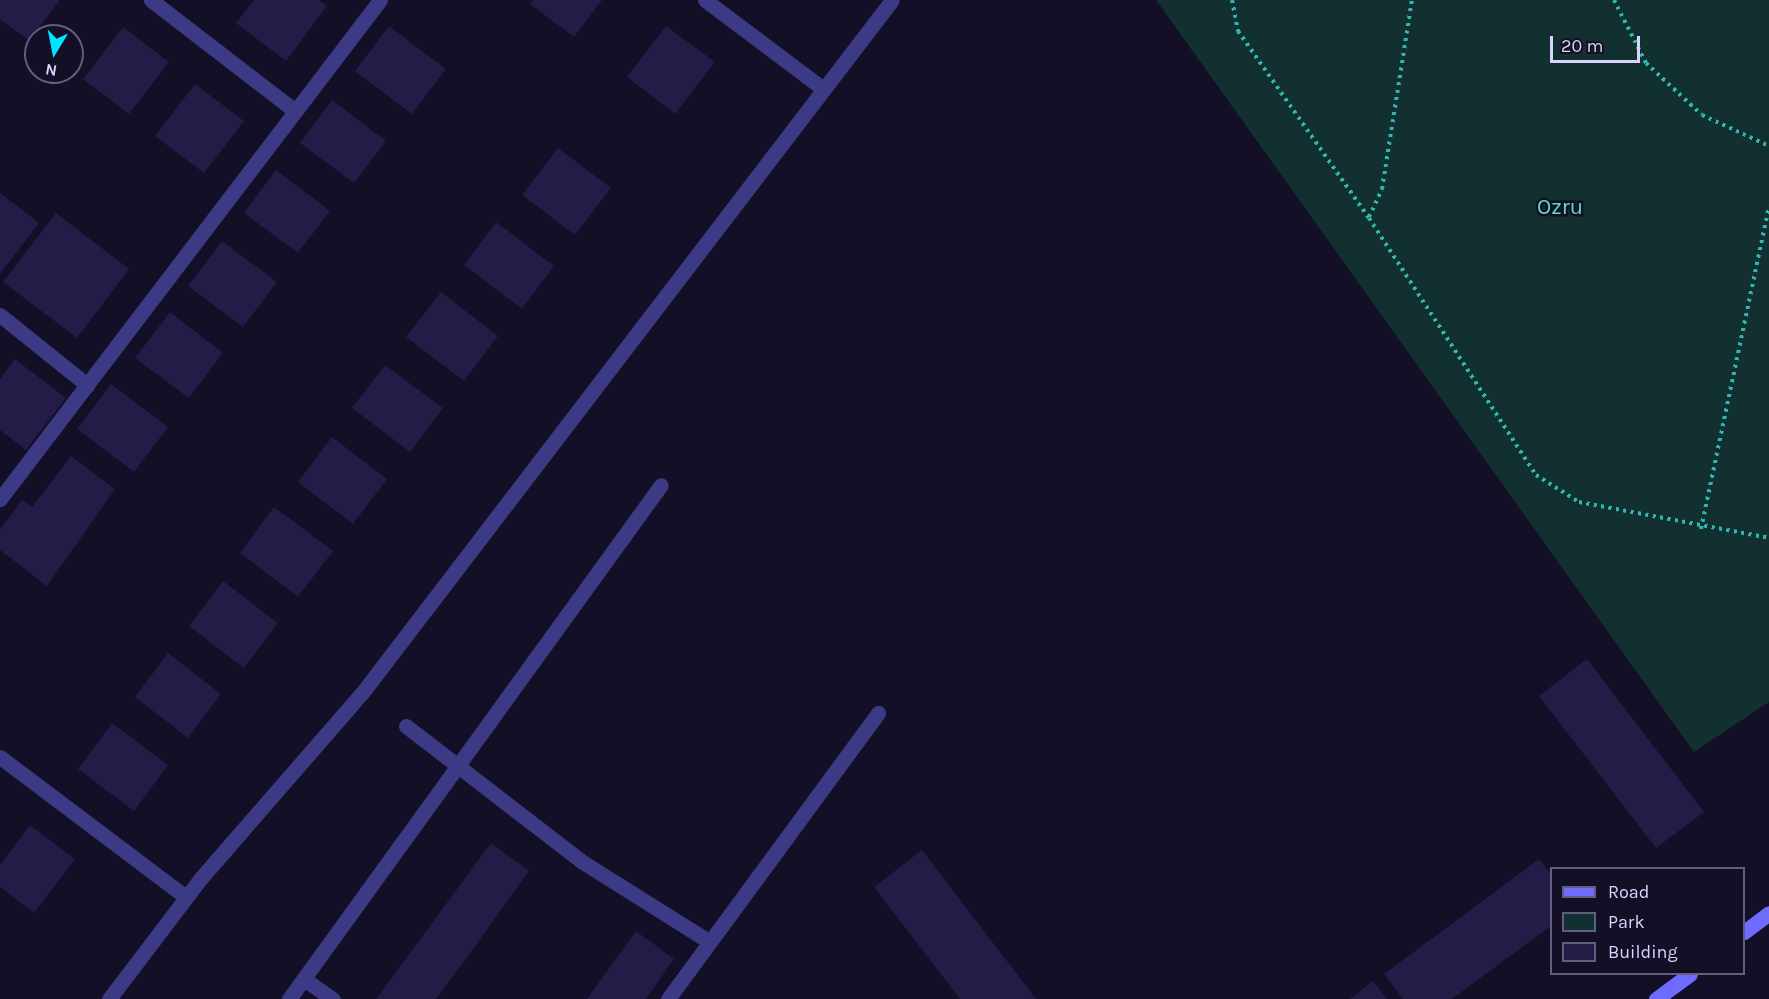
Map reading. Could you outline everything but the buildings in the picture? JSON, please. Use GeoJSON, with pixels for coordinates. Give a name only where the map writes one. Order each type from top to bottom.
{"type":"FeatureCollection","features":[{"type":"Feature","properties":{"kind":"street"},"geometry":{"type":"LineString","coordinates":[[151,0],[295,111]]}},
{"type":"Feature","properties":{"kind":"street"},"geometry":{"type":"LineString","coordinates":[[0,499],[380,0]]}},
{"type":"Feature","properties":{"kind":"street"},"geometry":{"type":"LineString","coordinates":[[705,0],[822,88]]}},
{"type":"Feature","properties":{"kind":"street"},"geometry":{"type":"LineString","coordinates":[[110,999],[186,897],[362,693],[891,0]]}},
{"type":"Feature","properties":{"kind":"street"},"geometry":{"type":"LineString","coordinates":[[0,315],[87,385]]}},
{"type":"Feature","properties":{"kind":"street"},"geometry":{"type":"LineString","coordinates":[[290,999],[456,764],[661,485]]}},
{"type":"Feature","properties":{"kind":"street"},"geometry":{"type":"LineString","coordinates":[[668,999],[878,713]]}},
{"type":"Feature","properties":{"kind":"street"},"geometry":{"type":"LineString","coordinates":[[405,726],[581,861],[710,942]]}},
{"type":"Feature","properties":{"kind":"street"},"geometry":{"type":"LineString","coordinates":[[0,757],[186,897]]}},
{"type":"Feature","properties":{"kind":"street"},"geometry":{"type":"LineString","coordinates":[[1745,931],[1769,913]]}},
{"type":"Feature","properties":{"kind":"street"},"geometry":{"type":"LineString","coordinates":[[1656,999],[1689,975]]}},
{"type":"Feature","properties":{"kind":"street"},"geometry":{"type":"LineString","coordinates":[[304,979],[333,999]]}},
{"type":"Feature","properties":{"kind":"path"},"geometry":{"type":"LineString","coordinates":[[1232,0],[1238,31],[1369,218],[1536,475],[1579,502],[1701,529],[1769,538]]}},
{"type":"Feature","properties":{"kind":"path"},"geometry":{"type":"LineString","coordinates":[[1369,218],[1382,189],[1412,0]]}},
{"type":"Feature","properties":{"kind":"path"},"geometry":{"type":"LineString","coordinates":[[1614,0],[1646,63],[1702,116],[1769,146]]}},
{"type":"Feature","properties":{"kind":"path"},"geometry":{"type":"LineString","coordinates":[[1701,529],[1769,206]]}},
{"type":"Feature","properties":{"kind":"green space","name":"Ozru"},"geometry":{"type":"Polygon","coordinates":[[[1156,0],[1769,0],[1769,702],[1694,752],[1156,0]]]}}]}
